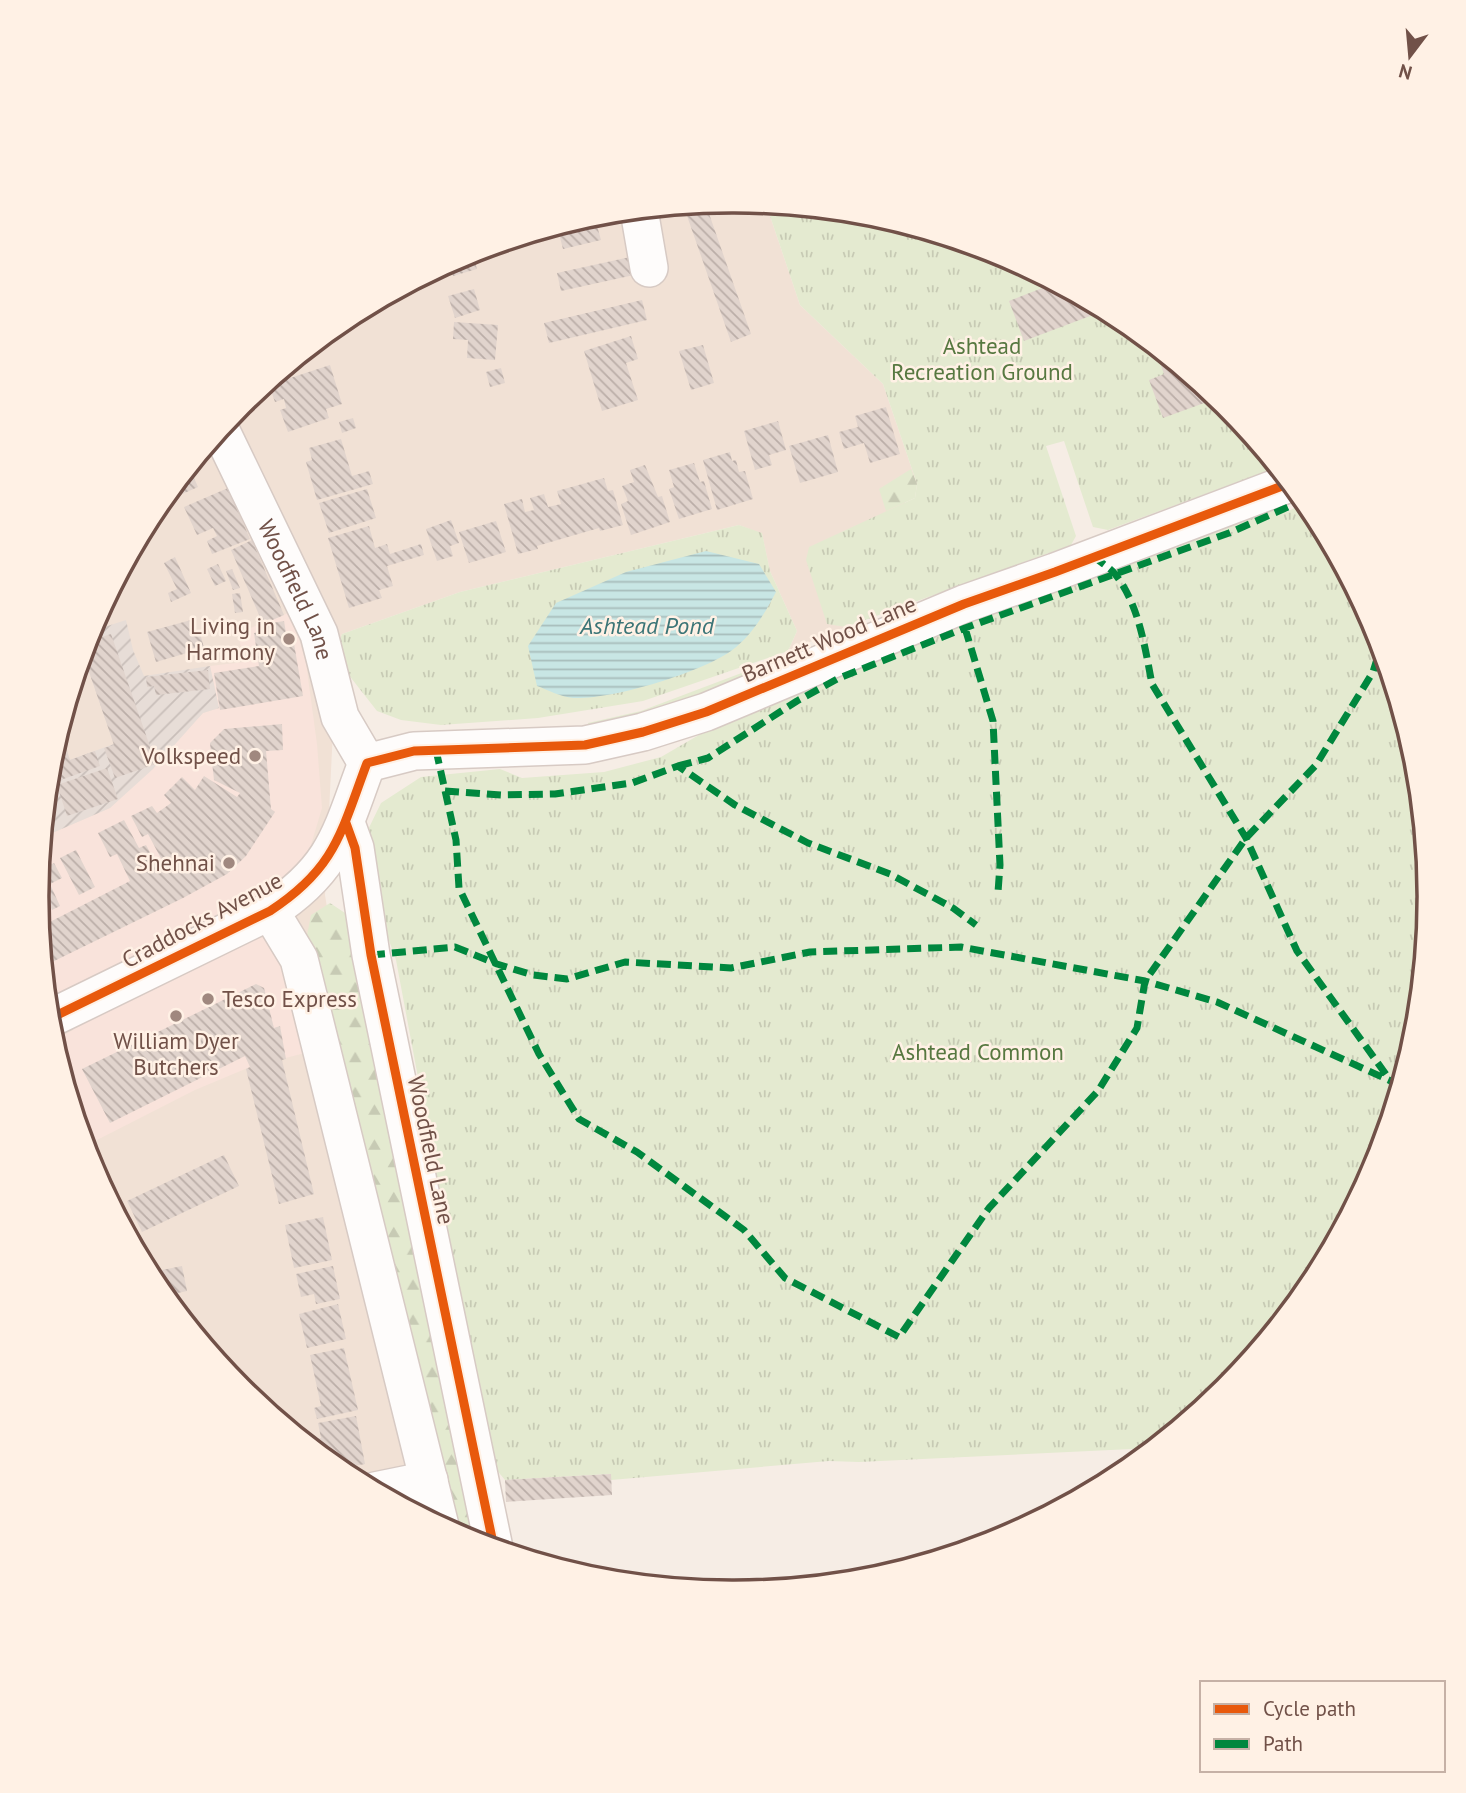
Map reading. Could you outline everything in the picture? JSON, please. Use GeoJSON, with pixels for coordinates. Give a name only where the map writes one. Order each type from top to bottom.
{"type":"FeatureCollection","features":[{"type":"Feature","properties":{"kind":"street"},"geometry":{"type":"LineString","coordinates":[[641,219],[649,268]]}},
{"type":"Feature","properties":{"kind":"street","name":"Woodfield Lane"},"geometry":{"type":"LineString","coordinates":[[225,439],[319,634],[340,717],[367,763]]}},
{"type":"Feature","properties":{"kind":"street","name":"Barnett Wood Lane"},"geometry":{"type":"LineString","coordinates":[[367,763],[414,751],[584,745],[643,732],[706,712],[964,604],[1281,487]]}},
{"type":"Feature","properties":{"kind":"street"},"geometry":{"type":"LineString","coordinates":[[346,823],[367,763]]}},
{"type":"Feature","properties":{"kind":"street","name":"Woodfield Lane"},"geometry":{"type":"LineString","coordinates":[[346,823],[355,848],[363,916],[491,1536]]}},
{"type":"Feature","properties":{"kind":"street","name":"Craddocks Avenue"},"geometry":{"type":"LineString","coordinates":[[59,1014],[270,911],[313,878],[332,852],[346,823]]}},
{"type":"Feature","properties":{"kind":"street"},"geometry":{"type":"LineString","coordinates":[[313,878],[352,904],[363,916]]}},
{"type":"Feature","properties":{"kind":"street"},"geometry":{"type":"LineString","coordinates":[[270,911],[299,959],[437,1513]]}},
{"type":"Feature","properties":{"kind":"street"},"geometry":{"type":"LineString","coordinates":[[388,1487],[429,1480]]}},
{"type":"Feature","properties":{"kind":"shaded area"},"geometry":{"type":"Polygon","coordinates":[[[733,212],[769,214],[800,305],[883,384],[917,484],[827,623],[846,627],[788,651],[797,631],[770,571],[762,534],[739,525],[460,592],[342,634],[337,647],[325,895],[424,1507],[353,1465],[317,1439],[249,1380],[190,1313],[164,1277],[120,1199],[101,1158],[72,1074],[62,1030],[50,941],[50,852],[62,763],[72,719],[101,635],[141,554],[164,516],[190,480],[249,413],[317,354],[391,304],[430,283],[513,249],[556,236],[644,218],[733,212]]]}},
{"type":"Feature","properties":{"kind":"shaded area"},"geometry":{"type":"Polygon","coordinates":[[[291,612],[306,663],[317,744],[322,808],[311,845],[297,868],[275,891],[57,1001],[50,941],[52,833],[110,808],[203,713],[219,708],[210,666],[244,662],[238,633],[291,612]]]}},
{"type":"Feature","properties":{"kind":"shaded area"},"geometry":{"type":"Polygon","coordinates":[[[126,620],[133,650],[144,676],[210,666],[219,708],[203,713],[153,769],[110,808],[52,833],[62,763],[114,744],[88,669],[105,627],[126,620]]]}},
{"type":"Feature","properties":{"kind":"shaded area"},"geometry":{"type":"Polygon","coordinates":[[[257,931],[277,953],[292,964],[313,1051],[250,1067],[195,1090],[95,1141],[72,1074],[63,1035],[73,1030],[78,1019],[257,931]]]}},
{"type":"Feature","properties":{"kind":"green space","name":"Ashtead Recreation Ground"},"geometry":{"type":"Polygon","coordinates":[[[769,214],[822,218],[866,226],[953,249],[1036,283],[1113,328],[1184,382],[1217,413],[1268,470],[1108,530],[1093,527],[1064,441],[1046,446],[1076,536],[1071,545],[846,627],[827,624],[806,560],[809,547],[915,498],[917,484],[883,384],[800,305],[769,214]]]}},
{"type":"Feature","properties":{"kind":"green space"},"geometry":{"type":"Polygon","coordinates":[[[911,469],[917,484],[915,498],[886,511],[879,489],[911,469]]]}},
{"type":"Feature","properties":{"kind":"green space","name":"Ashtead Common"},"geometry":{"type":"Polygon","coordinates":[[[1296,507],[1325,554],[1365,635],[1381,677],[1404,763],[1416,852],[1417,896],[1416,941],[1404,1030],[1381,1116],[1346,1199],[1302,1277],[1276,1313],[1217,1380],[1184,1411],[1135,1449],[859,1462],[829,1461],[611,1480],[610,1474],[505,1480],[490,1462],[396,960],[367,879],[362,842],[381,803],[421,777],[500,769],[522,778],[604,772],[661,757],[711,728],[974,617],[1261,510],[1287,512],[1296,507]]]}},
{"type":"Feature","properties":{"kind":"green space"},"geometry":{"type":"Polygon","coordinates":[[[739,525],[762,533],[770,571],[797,631],[788,651],[643,701],[538,718],[441,725],[401,720],[377,711],[348,674],[337,647],[342,634],[460,592],[739,525]]]}},
{"type":"Feature","properties":{"kind":"green space"},"geometry":{"type":"Polygon","coordinates":[[[789,655],[791,661],[717,693],[588,730],[588,723],[641,711],[789,655]]]}},
{"type":"Feature","properties":{"kind":"green space"},"geometry":{"type":"Polygon","coordinates":[[[330,903],[348,915],[477,1521],[469,1527],[451,1519],[307,935],[311,915],[330,903]]]}},
{"type":"Feature","properties":{"kind":"water","name":"Ashtead Pond"},"geometry":{"type":"Polygon","coordinates":[[[706,551],[759,564],[776,592],[757,624],[731,651],[699,668],[655,684],[609,695],[573,698],[537,686],[528,646],[556,603],[626,572],[706,551]]]}},
{"type":"Feature","properties":{"kind":"building"},"geometry":{"type":"Polygon","coordinates":[[[709,213],[751,334],[731,342],[686,214],[709,213]]]}},
{"type":"Feature","properties":{"kind":"building"},"geometry":{"type":"Polygon","coordinates":[[[597,227],[601,240],[563,249],[559,235],[597,227]]]}},
{"type":"Feature","properties":{"kind":"building"},"geometry":{"type":"Polygon","coordinates":[[[630,257],[634,275],[561,291],[557,273],[630,257]]]}},
{"type":"Feature","properties":{"kind":"building"},"geometry":{"type":"Polygon","coordinates":[[[475,263],[477,269],[453,276],[452,273],[475,263]]]}},
{"type":"Feature","properties":{"kind":"building"},"geometry":{"type":"Polygon","coordinates":[[[1044,287],[1093,315],[1024,341],[1009,301],[1044,287]]]}},
{"type":"Feature","properties":{"kind":"building"},"geometry":{"type":"Polygon","coordinates":[[[474,289],[480,310],[455,318],[448,296],[474,289]]]}},
{"type":"Feature","properties":{"kind":"building"},"geometry":{"type":"Polygon","coordinates":[[[642,300],[647,320],[549,343],[544,323],[642,300]]]}},
{"type":"Feature","properties":{"kind":"building"},"geometry":{"type":"Polygon","coordinates":[[[454,322],[498,325],[495,360],[467,358],[468,340],[453,339],[454,322]]]}},
{"type":"Feature","properties":{"kind":"building"},"geometry":{"type":"Polygon","coordinates":[[[631,336],[638,359],[626,363],[638,400],[602,411],[584,351],[631,336]]]}},
{"type":"Feature","properties":{"kind":"building"},"geometry":{"type":"Polygon","coordinates":[[[703,345],[714,383],[691,390],[679,351],[703,345]]]}},
{"type":"Feature","properties":{"kind":"building"},"geometry":{"type":"Polygon","coordinates":[[[1160,363],[1206,402],[1163,418],[1149,380],[1164,374],[1160,363]]]}},
{"type":"Feature","properties":{"kind":"building"},"geometry":{"type":"Polygon","coordinates":[[[330,365],[342,404],[326,409],[329,418],[288,432],[280,410],[286,408],[284,399],[275,402],[271,392],[285,380],[330,365]]]}},
{"type":"Feature","properties":{"kind":"building"},"geometry":{"type":"Polygon","coordinates":[[[501,368],[505,383],[490,387],[486,372],[501,368]]]}},
{"type":"Feature","properties":{"kind":"building"},"geometry":{"type":"Polygon","coordinates":[[[886,407],[900,454],[870,463],[864,443],[844,449],[839,432],[858,427],[855,416],[886,407]]]}},
{"type":"Feature","properties":{"kind":"building"},"geometry":{"type":"Polygon","coordinates":[[[353,418],[356,428],[342,433],[339,422],[353,418]]]}},
{"type":"Feature","properties":{"kind":"building"},"geometry":{"type":"Polygon","coordinates":[[[778,421],[786,450],[769,455],[772,465],[755,470],[744,431],[778,421]]]}},
{"type":"Feature","properties":{"kind":"building"},"geometry":{"type":"Polygon","coordinates":[[[828,435],[838,472],[800,483],[789,446],[828,435]]]}},
{"type":"Feature","properties":{"kind":"building"},"geometry":{"type":"Polygon","coordinates":[[[341,439],[352,476],[369,471],[373,484],[317,500],[306,462],[312,460],[309,448],[341,439]]]}},
{"type":"Feature","properties":{"kind":"building"},"geometry":{"type":"Polygon","coordinates":[[[730,452],[732,461],[736,460],[739,472],[745,471],[753,499],[717,510],[703,460],[730,452]]]}},
{"type":"Feature","properties":{"kind":"building"},"geometry":{"type":"Polygon","coordinates":[[[694,463],[700,482],[704,481],[712,509],[679,519],[669,489],[674,487],[669,470],[694,463]]]}},
{"type":"Feature","properties":{"kind":"building"},"geometry":{"type":"Polygon","coordinates":[[[645,465],[658,497],[662,496],[670,522],[631,535],[621,504],[628,501],[622,486],[634,482],[630,470],[645,465]]]}},
{"type":"Feature","properties":{"kind":"building"},"geometry":{"type":"Polygon","coordinates":[[[193,476],[198,487],[179,496],[193,476]]]}},
{"type":"Feature","properties":{"kind":"building"},"geometry":{"type":"Polygon","coordinates":[[[604,478],[608,491],[613,490],[623,525],[600,531],[599,528],[518,554],[504,504],[522,499],[525,512],[534,510],[530,498],[544,494],[548,507],[561,504],[557,491],[604,478]]]}},
{"type":"Feature","properties":{"kind":"building"},"geometry":{"type":"Polygon","coordinates":[[[228,488],[250,539],[212,554],[207,541],[217,536],[213,528],[197,535],[184,507],[228,488]]]}},
{"type":"Feature","properties":{"kind":"building"},"geometry":{"type":"Polygon","coordinates":[[[367,489],[376,518],[329,533],[319,503],[367,489]]]}},
{"type":"Feature","properties":{"kind":"building"},"geometry":{"type":"Polygon","coordinates":[[[451,520],[459,543],[450,546],[453,556],[437,561],[426,529],[451,520]]]}},
{"type":"Feature","properties":{"kind":"building"},"geometry":{"type":"Polygon","coordinates":[[[496,521],[506,552],[469,563],[459,532],[496,521]]]}},
{"type":"Feature","properties":{"kind":"building"},"geometry":{"type":"Polygon","coordinates":[[[369,526],[375,548],[387,544],[390,554],[421,544],[424,555],[387,566],[393,586],[379,590],[382,598],[349,608],[328,538],[369,526]]]}},
{"type":"Feature","properties":{"kind":"building"},"geometry":{"type":"Polygon","coordinates":[[[252,540],[284,615],[263,624],[231,550],[252,540]]]}},
{"type":"Feature","properties":{"kind":"building"},"geometry":{"type":"Polygon","coordinates":[[[175,557],[191,593],[171,602],[168,593],[177,589],[164,563],[175,557]]]}},
{"type":"Feature","properties":{"kind":"building"},"geometry":{"type":"Polygon","coordinates":[[[218,564],[226,581],[215,586],[207,569],[218,564]]]}},
{"type":"Feature","properties":{"kind":"building"},"geometry":{"type":"Polygon","coordinates":[[[232,569],[240,588],[233,590],[226,571],[232,569]]]}},
{"type":"Feature","properties":{"kind":"building"},"geometry":{"type":"Polygon","coordinates":[[[240,593],[243,612],[235,613],[232,594],[240,593]]]}},
{"type":"Feature","properties":{"kind":"building"},"geometry":{"type":"Polygon","coordinates":[[[191,620],[196,635],[200,633],[204,648],[156,662],[147,632],[191,620]]]}},
{"type":"Feature","properties":{"kind":"building"},"geometry":{"type":"Polygon","coordinates":[[[284,621],[286,633],[292,632],[303,696],[220,710],[214,673],[259,666],[254,633],[267,631],[266,624],[284,621]]]}},
{"type":"Feature","properties":{"kind":"building"},"geometry":{"type":"Polygon","coordinates":[[[111,634],[156,764],[115,778],[104,748],[114,745],[88,669],[100,638],[111,634]]]}},
{"type":"Feature","properties":{"kind":"building"},"geometry":{"type":"Polygon","coordinates":[[[208,670],[210,689],[156,695],[154,686],[147,687],[146,677],[208,670]]]}},
{"type":"Feature","properties":{"kind":"building"},"geometry":{"type":"Polygon","coordinates":[[[282,724],[283,750],[266,751],[271,809],[275,812],[246,856],[227,874],[52,962],[50,922],[130,881],[117,854],[110,857],[98,833],[124,820],[139,848],[146,845],[158,867],[164,864],[148,834],[142,837],[131,816],[152,806],[157,813],[171,803],[164,795],[182,777],[195,790],[204,776],[237,797],[240,793],[214,780],[210,743],[224,729],[282,724]]]}},
{"type":"Feature","properties":{"kind":"building"},"geometry":{"type":"Polygon","coordinates":[[[66,747],[70,760],[95,751],[100,766],[59,781],[66,747]]]}},
{"type":"Feature","properties":{"kind":"building"},"geometry":{"type":"Polygon","coordinates":[[[107,768],[118,799],[67,816],[59,784],[107,768]]]}},
{"type":"Feature","properties":{"kind":"building"},"geometry":{"type":"Polygon","coordinates":[[[76,850],[95,887],[79,895],[60,858],[76,850]]]}},
{"type":"Feature","properties":{"kind":"building"},"geometry":{"type":"Polygon","coordinates":[[[54,863],[62,878],[50,884],[60,906],[52,910],[49,904],[50,865],[54,863]]]}},
{"type":"Feature","properties":{"kind":"building"},"geometry":{"type":"Polygon","coordinates":[[[256,984],[264,988],[274,1028],[280,1026],[286,1059],[282,1060],[314,1194],[279,1204],[246,1069],[250,1067],[245,1056],[110,1123],[82,1069],[256,984]]]}},
{"type":"Feature","properties":{"kind":"building"},"geometry":{"type":"Polygon","coordinates":[[[224,1155],[239,1186],[142,1232],[127,1201],[224,1155]]]}},
{"type":"Feature","properties":{"kind":"building"},"geometry":{"type":"Polygon","coordinates":[[[323,1217],[332,1260],[294,1268],[285,1225],[323,1217]]]}},
{"type":"Feature","properties":{"kind":"building"},"geometry":{"type":"Polygon","coordinates":[[[182,1266],[187,1291],[176,1293],[160,1270],[182,1266]]]}},
{"type":"Feature","properties":{"kind":"building"},"geometry":{"type":"Polygon","coordinates":[[[333,1266],[340,1299],[316,1304],[314,1294],[301,1297],[296,1274],[333,1266]]]}},
{"type":"Feature","properties":{"kind":"building"},"geometry":{"type":"Polygon","coordinates":[[[338,1304],[346,1339],[307,1348],[299,1314],[338,1304]]]}},
{"type":"Feature","properties":{"kind":"building"},"geometry":{"type":"Polygon","coordinates":[[[344,1348],[358,1410],[317,1419],[314,1408],[321,1406],[310,1355],[344,1348]]]}},
{"type":"Feature","properties":{"kind":"building"},"geometry":{"type":"Polygon","coordinates":[[[356,1416],[365,1464],[355,1466],[317,1439],[321,1438],[318,1423],[356,1416]]]}},
{"type":"Feature","properties":{"kind":"building"},"geometry":{"type":"Polygon","coordinates":[[[611,1474],[612,1495],[506,1502],[505,1480],[611,1474]]]}},
{"type":"Feature","properties":{"kind":"marked path"},"geometry":{"type":"LineString","coordinates":[[678,766],[708,758],[797,701],[839,678],[965,628],[1229,533],[1294,505]]}},
{"type":"Feature","properties":{"kind":"marked path"},"geometry":{"type":"LineString","coordinates":[[1093,556],[1115,574],[1130,599],[1140,627],[1152,684],[1246,838],[1297,951],[1392,1082]]}},
{"type":"Feature","properties":{"kind":"marked path"},"geometry":{"type":"LineString","coordinates":[[965,628],[993,721],[1000,865],[998,892]]}},
{"type":"Feature","properties":{"kind":"marked path"},"geometry":{"type":"LineString","coordinates":[[436,750],[456,840],[459,888],[539,1054],[579,1119],[637,1152],[744,1230],[785,1278],[899,1337],[989,1208],[1098,1091],[1137,1028],[1145,981],[1246,838],[1316,765],[1373,672],[1376,663]]}},
{"type":"Feature","properties":{"kind":"marked path"},"geometry":{"type":"LineString","coordinates":[[445,791],[501,795],[555,794],[632,783],[678,766],[735,805],[808,843],[890,874],[953,908],[976,925]]}},
{"type":"Feature","properties":{"kind":"marked path"},"geometry":{"type":"LineString","coordinates":[[371,955],[455,947],[533,975],[567,979],[625,962],[731,968],[810,952],[961,947],[1145,981],[1217,1002],[1392,1081]]}},
{"type":"Feature","properties":{"kind":"cycle path"},"geometry":{"type":"LineString","coordinates":[[59,1014],[270,911],[292,895],[309,879],[334,847],[367,763],[414,751],[585,745],[643,732],[706,712],[964,604],[1281,487]]}},
{"type":"Feature","properties":{"kind":"cycle path"},"geometry":{"type":"LineString","coordinates":[[346,823],[355,848],[371,955],[491,1536]]}},
{"type":"Feature","properties":{"kind":"place","name":"Living in Harmony"},"geometry":{"type":"Point","coordinates":[289,639]}},
{"type":"Feature","properties":{"kind":"place","name":"Volkspeed"},"geometry":{"type":"Point","coordinates":[255,756]}},
{"type":"Feature","properties":{"kind":"place","name":"Shehnai"},"geometry":{"type":"Point","coordinates":[229,863]}},
{"type":"Feature","properties":{"kind":"place","name":"Tesco Express"},"geometry":{"type":"Point","coordinates":[208,999]}},
{"type":"Feature","properties":{"kind":"place","name":"William Dyer Butchers"},"geometry":{"type":"Point","coordinates":[176,1016]}}]}
